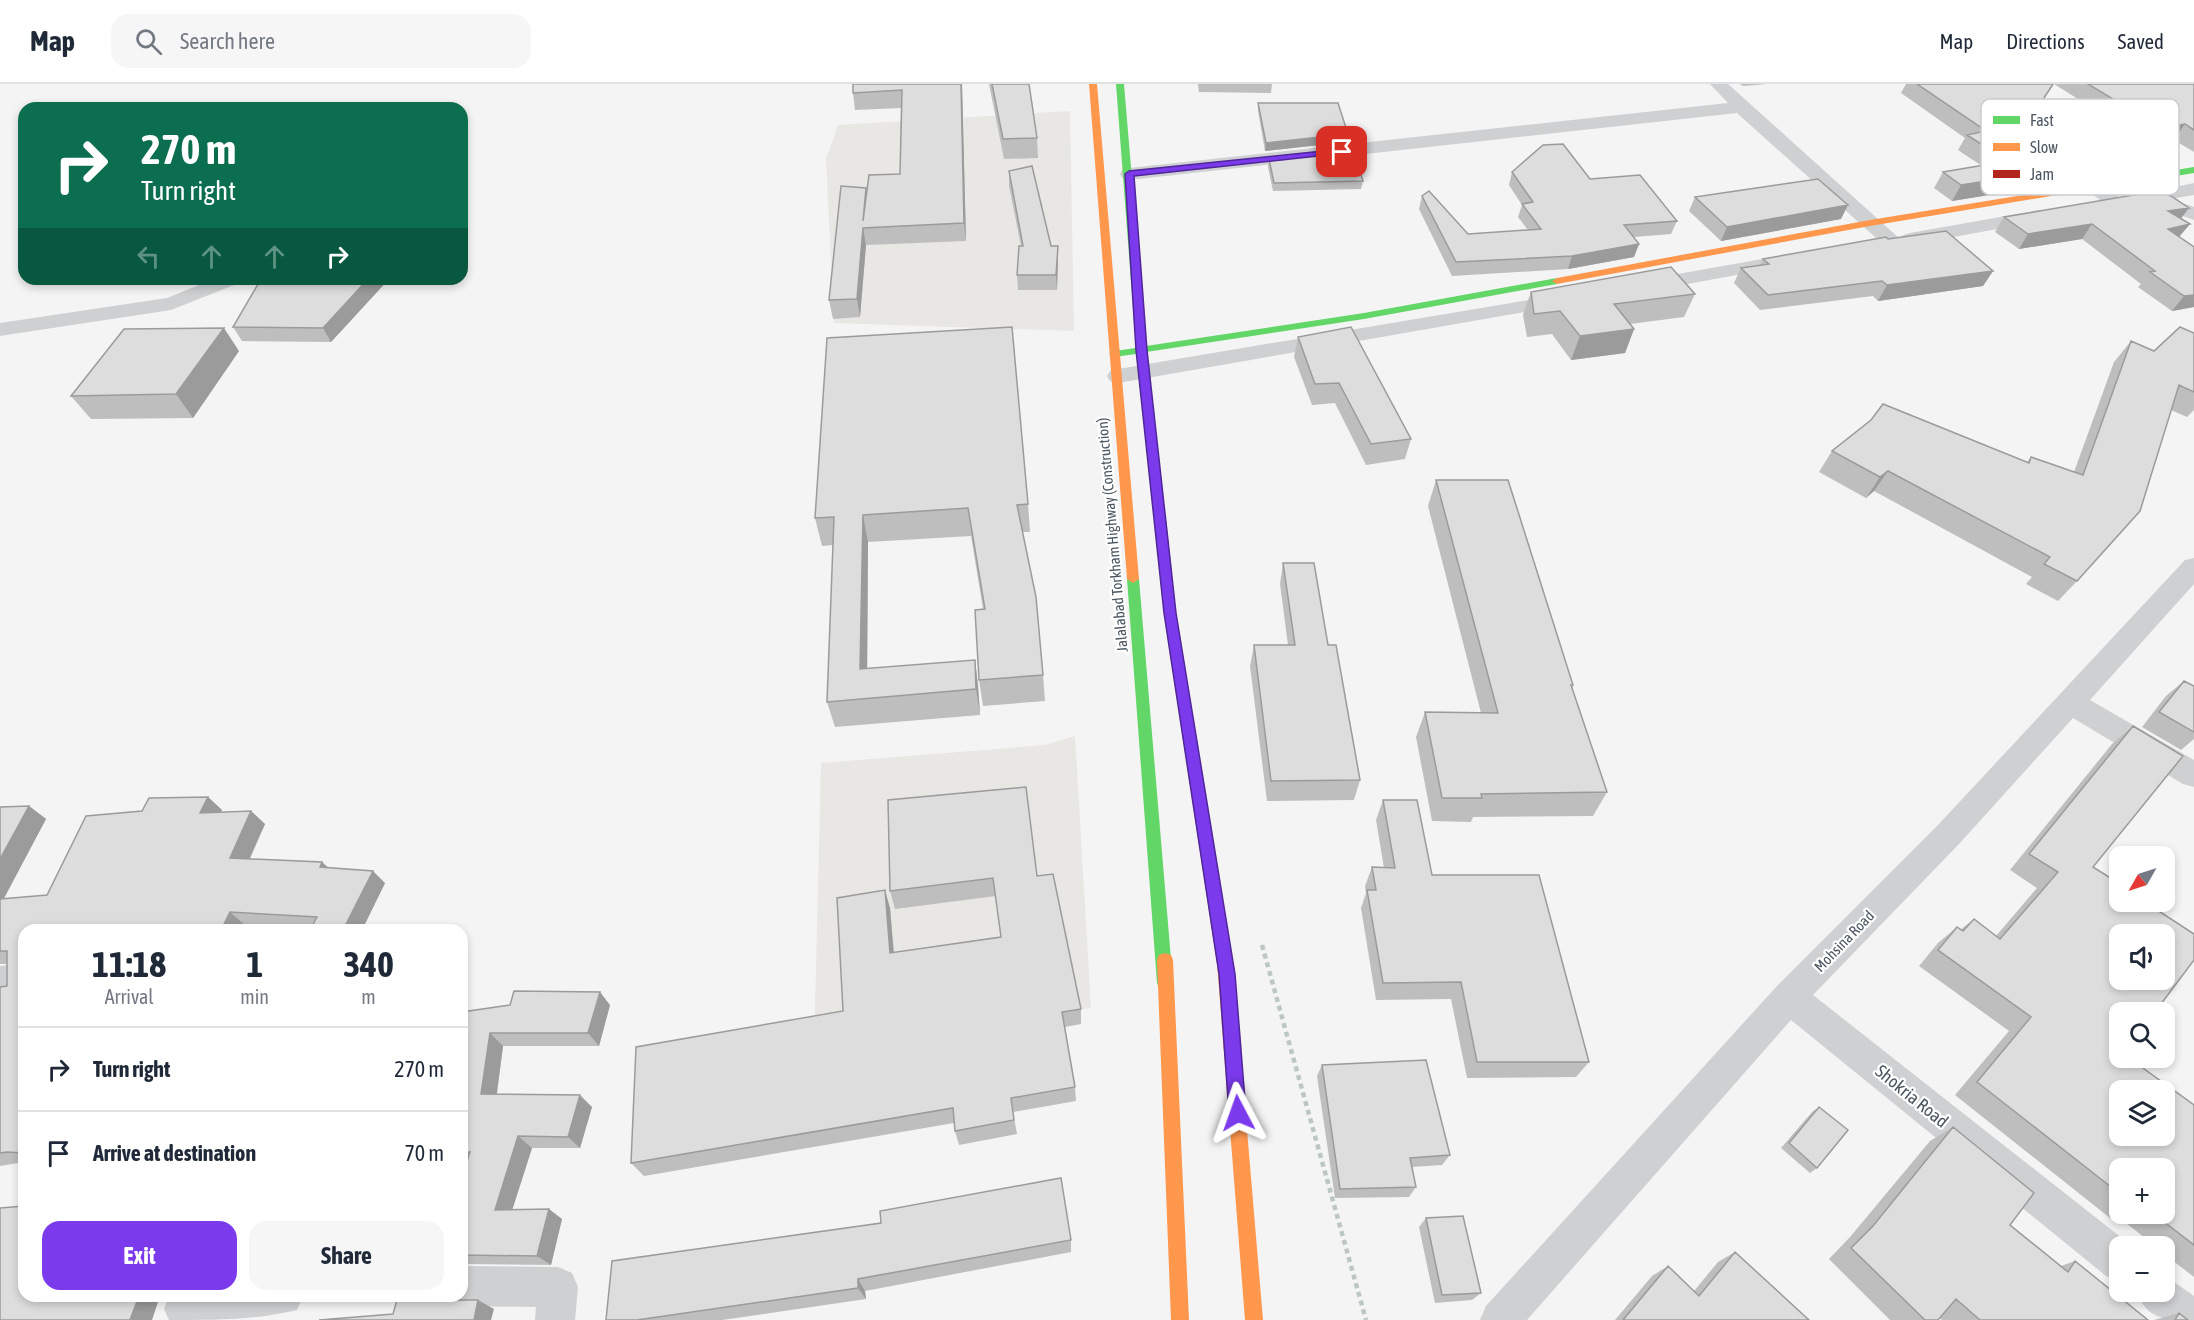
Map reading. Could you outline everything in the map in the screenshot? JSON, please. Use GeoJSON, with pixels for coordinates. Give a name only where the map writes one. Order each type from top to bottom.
{"type":"FeatureCollection","features":[{"type":"Feature","properties":{"kind":"main road","name":"Jalalabad Torkham Highway (Construction)"},"geometry":{"type":"LineString","coordinates":[[1093,84],[1165,982]]}},
{"type":"Feature","properties":{"kind":"main road"},"geometry":{"type":"LineString","coordinates":[[1120,84],[1129,174],[1141,350],[1170,613],[1227,974],[1254,1320]]}},
{"type":"Feature","properties":{"kind":"main road"},"geometry":{"type":"LineString","coordinates":[[2179,174],[2194,170]]}},
{"type":"Feature","properties":{"kind":"main road"},"geometry":{"type":"LineString","coordinates":[[1114,354],[1141,350],[1232,347],[1364,316],[1870,223],[2100,195]]}},
{"type":"Feature","properties":{"kind":"main road"},"geometry":{"type":"LineString","coordinates":[[1169,696],[1170,613]]}},
{"type":"Feature","properties":{"kind":"main road"},"geometry":{"type":"LineString","coordinates":[[1167,828],[1165,982],[1180,1320]]}},
{"type":"Feature","properties":{"kind":"street"},"geometry":{"type":"LineString","coordinates":[[1718,84],[1892,242]]}},
{"type":"Feature","properties":{"kind":"street"},"geometry":{"type":"LineString","coordinates":[[1129,174],[1741,107]]}},
{"type":"Feature","properties":{"kind":"street"},"geometry":{"type":"LineString","coordinates":[[2179,192],[2194,189]]}},
{"type":"Feature","properties":{"kind":"street"},"geometry":{"type":"LineString","coordinates":[[2092,197],[2116,203],[2161,195]]}},
{"type":"Feature","properties":{"kind":"street"},"geometry":{"type":"LineString","coordinates":[[2150,197],[2194,214]]}},
{"type":"Feature","properties":{"kind":"street"},"geometry":{"type":"LineString","coordinates":[[1868,246],[2057,213]]}},
{"type":"Feature","properties":{"kind":"street"},"geometry":{"type":"LineString","coordinates":[[1623,289],[1798,259]]}},
{"type":"Feature","properties":{"kind":"street"},"geometry":{"type":"LineString","coordinates":[[0,330],[171,304],[217,285]]}},
{"type":"Feature","properties":{"kind":"street"},"geometry":{"type":"LineString","coordinates":[[1116,376],[1144,372],[1232,347],[1588,296]]}},
{"type":"Feature","properties":{"kind":"street","name":"Mohsina Road"},"geometry":{"type":"LineString","coordinates":[[1500,1320],[1789,997],[1948,835],[2194,567]]}},
{"type":"Feature","properties":{"kind":"street"},"geometry":{"type":"LineString","coordinates":[[2070,702],[2194,775]]}},
{"type":"Feature","properties":{"kind":"street"},"geometry":{"type":"LineString","coordinates":[[0,982],[18,980]]}},
{"type":"Feature","properties":{"kind":"street","name":"Shokria Road"},"geometry":{"type":"LineString","coordinates":[[1789,997],[2109,1253]]}},
{"type":"Feature","properties":{"kind":"street"},"geometry":{"type":"LineString","coordinates":[[468,1286],[558,1287],[555,1320]]}},
{"type":"Feature","properties":{"kind":"street"},"geometry":{"type":"LineString","coordinates":[[187,1302],[184,1309],[237,1302]]}},
{"type":"Feature","properties":{"kind":"street"},"geometry":{"type":"LineString","coordinates":[[2170,1302],[2193,1320]]}},
{"type":"Feature","properties":{"kind":"path"},"geometry":{"type":"LineString","coordinates":[[1262,944],[1366,1320]]}},
{"type":"Feature","properties":{"kind":"shaded area"},"geometry":{"type":"Polygon","coordinates":[[[1070,111],[1074,331],[834,323],[826,159],[838,125],[1070,111]]]}},
{"type":"Feature","properties":{"kind":"shaded area"},"geometry":{"type":"Polygon","coordinates":[[[1075,736],[1091,1008],[814,1051],[821,763],[1045,745],[1075,736]]]}},
{"type":"Feature","properties":{"kind":"building"},"geometry":{"type":"Polygon","coordinates":[[[853,84],[961,84],[964,223],[863,228],[857,299],[829,300],[841,186],[866,188],[863,221],[869,175],[900,174],[902,90],[853,93],[853,84]]]}},
{"type":"Feature","properties":{"kind":"building"},"geometry":{"type":"Polygon","coordinates":[[[992,84],[1029,84],[1037,138],[1003,139],[992,84]]]}},
{"type":"Feature","properties":{"kind":"building"},"geometry":{"type":"Polygon","coordinates":[[[1917,84],[2053,84],[2043,99],[1981,99],[1981,128],[1917,84]]]}},
{"type":"Feature","properties":{"kind":"building"},"geometry":{"type":"Polygon","coordinates":[[[2088,84],[2194,84],[2194,130],[2185,124],[2179,125],[2179,99],[2113,99],[2088,84]]]}},
{"type":"Feature","properties":{"kind":"building"},"geometry":{"type":"Polygon","coordinates":[[[1258,103],[1338,103],[1348,134],[1266,143],[1258,103]]]}},
{"type":"Feature","properties":{"kind":"building"},"geometry":{"type":"Polygon","coordinates":[[[1981,132],[1981,144],[1967,135],[1981,132]]]}},
{"type":"Feature","properties":{"kind":"building"},"geometry":{"type":"Polygon","coordinates":[[[1563,144],[1590,179],[1640,175],[1677,221],[1624,225],[1639,244],[1572,256],[1456,262],[1422,196],[1429,191],[1468,234],[1541,229],[1522,204],[1533,202],[1512,172],[1543,145],[1563,144]]]}},
{"type":"Feature","properties":{"kind":"building"},"geometry":{"type":"Polygon","coordinates":[[[1353,150],[1363,181],[1274,183],[1269,159],[1353,150]]]}},
{"type":"Feature","properties":{"kind":"building"},"geometry":{"type":"Polygon","coordinates":[[[1032,166],[1051,246],[1058,246],[1056,275],[1017,275],[1019,246],[1023,246],[1009,171],[1032,166]]]}},
{"type":"Feature","properties":{"kind":"building"},"geometry":{"type":"Polygon","coordinates":[[[1981,166],[1981,182],[1961,185],[1943,172],[1981,166]]]}},
{"type":"Feature","properties":{"kind":"building"},"geometry":{"type":"Polygon","coordinates":[[[1818,179],[1848,205],[1727,227],[1695,197],[1818,179]]]}},
{"type":"Feature","properties":{"kind":"building"},"geometry":{"type":"Polygon","coordinates":[[[2133,195],[2171,196],[2189,208],[2168,211],[2190,224],[2168,229],[2194,247],[2194,295],[2184,296],[2150,272],[2155,271],[2092,224],[2028,234],[2004,217],[2133,195]]]}},
{"type":"Feature","properties":{"kind":"building"},"geometry":{"type":"Polygon","coordinates":[[[1946,231],[1993,271],[1887,285],[1882,281],[1768,295],[1741,268],[1769,264],[1763,259],[1886,237],[1888,239],[1946,231]]]}},
{"type":"Feature","properties":{"kind":"building"},"geometry":{"type":"Polygon","coordinates":[[[1671,267],[1695,294],[1614,304],[1634,329],[1580,336],[1560,311],[1534,314],[1531,292],[1671,267]]]}},
{"type":"Feature","properties":{"kind":"building"},"geometry":{"type":"Polygon","coordinates":[[[258,285],[362,285],[323,328],[233,327],[258,285]]]}},
{"type":"Feature","properties":{"kind":"building"},"geometry":{"type":"Polygon","coordinates":[[[1012,327],[1028,504],[1017,505],[1036,597],[1043,675],[979,680],[975,610],[985,609],[968,508],[863,515],[860,669],[975,660],[976,689],[827,702],[834,517],[815,518],[827,338],[1012,327]]]}},
{"type":"Feature","properties":{"kind":"building"},"geometry":{"type":"Polygon","coordinates":[[[1351,327],[1411,439],[1371,444],[1339,383],[1315,384],[1298,337],[1351,327]]]}},
{"type":"Feature","properties":{"kind":"building"},"geometry":{"type":"Polygon","coordinates":[[[2180,327],[2194,333],[2194,392],[2179,385],[2140,511],[2077,581],[2044,564],[2050,557],[1888,471],[1880,477],[1832,451],[1871,420],[1883,404],[2029,463],[2031,457],[2083,475],[2131,341],[2154,351],[2180,327]]]}},
{"type":"Feature","properties":{"kind":"building"},"geometry":{"type":"Polygon","coordinates":[[[224,328],[176,394],[71,396],[124,329],[224,328]]]}},
{"type":"Feature","properties":{"kind":"building"},"geometry":{"type":"Polygon","coordinates":[[[1436,480],[1508,480],[1573,685],[1571,685],[1607,792],[1481,794],[1482,798],[1442,798],[1425,712],[1498,713],[1436,480]]]}},
{"type":"Feature","properties":{"kind":"building"},"geometry":{"type":"Polygon","coordinates":[[[1283,563],[1314,563],[1328,645],[1336,645],[1360,780],[1271,781],[1254,645],[1295,645],[1283,563]]]}},
{"type":"Feature","properties":{"kind":"building"},"geometry":{"type":"Polygon","coordinates":[[[2184,681],[2194,686],[2194,732],[2159,712],[2184,681]]]}},
{"type":"Feature","properties":{"kind":"building"},"geometry":{"type":"Polygon","coordinates":[[[2133,726],[2183,756],[2093,867],[2109,877],[2109,912],[2160,912],[2194,934],[2194,960],[2175,985],[2175,924],[2109,924],[2109,990],[2172,990],[2162,1002],[2109,1002],[2109,1068],[2143,1068],[2159,1080],[2109,1080],[2109,1146],[2175,1146],[2175,1091],[2194,1105],[2194,1245],[2167,1224],[2175,1224],[2175,1158],[2109,1158],[2109,1185],[1977,1082],[2031,1017],[1938,950],[1957,927],[1963,931],[1974,919],[2000,939],[2058,872],[2029,854],[2133,726]]]}},
{"type":"Feature","properties":{"kind":"building"},"geometry":{"type":"Polygon","coordinates":[[[1026,787],[1037,876],[1053,874],[1081,1009],[1062,1012],[1075,1087],[1011,1098],[1014,1120],[955,1131],[953,1108],[631,1163],[636,1047],[843,1011],[837,898],[885,890],[890,953],[1001,937],[993,878],[890,891],[888,800],[1026,787]]]}},
{"type":"Feature","properties":{"kind":"building"},"geometry":{"type":"Polygon","coordinates":[[[208,797],[200,813],[251,811],[230,858],[322,862],[320,867],[373,871],[346,924],[313,924],[317,917],[230,912],[224,924],[18,924],[18,1153],[0,1153],[0,987],[7,986],[7,951],[0,951],[0,899],[47,895],[86,816],[142,811],[149,798],[208,797]]]}},
{"type":"Feature","properties":{"kind":"building"},"geometry":{"type":"Polygon","coordinates":[[[1383,800],[1417,800],[1432,875],[1539,875],[1589,1062],[1477,1062],[1461,982],[1383,983],[1367,890],[1376,890],[1372,867],[1395,868],[1383,800]]]}},
{"type":"Feature","properties":{"kind":"building"},"geometry":{"type":"Polygon","coordinates":[[[29,806],[0,859],[0,807],[29,806]]]}},
{"type":"Feature","properties":{"kind":"building"},"geometry":{"type":"Polygon","coordinates":[[[514,991],[600,992],[588,1033],[490,1033],[481,1094],[580,1095],[568,1137],[518,1136],[495,1210],[549,1209],[537,1256],[468,1255],[468,1158],[470,1152],[468,1152],[468,1011],[510,1005],[514,991]]]}},
{"type":"Feature","properties":{"kind":"building"},"geometry":{"type":"Polygon","coordinates":[[[1426,1060],[1450,1155],[1410,1158],[1416,1187],[1340,1189],[1322,1065],[1426,1060]]]}},
{"type":"Feature","properties":{"kind":"building"},"geometry":{"type":"Polygon","coordinates":[[[1819,1107],[1848,1130],[1817,1168],[1789,1143],[1819,1107]]]}},
{"type":"Feature","properties":{"kind":"building"},"geometry":{"type":"Polygon","coordinates":[[[1953,1127],[2034,1193],[2010,1225],[2068,1272],[2075,1261],[2109,1288],[2109,1302],[2126,1302],[2148,1320],[1980,1320],[1956,1299],[1938,1320],[1925,1320],[1851,1248],[1873,1226],[1953,1127]]]}},
{"type":"Feature","properties":{"kind":"building"},"geometry":{"type":"Polygon","coordinates":[[[1061,1178],[1071,1240],[858,1279],[858,1288],[637,1320],[606,1320],[612,1261],[881,1223],[880,1211],[1061,1178]]]}},
{"type":"Feature","properties":{"kind":"building"},"geometry":{"type":"Polygon","coordinates":[[[18,1206],[18,1302],[137,1302],[130,1320],[0,1320],[0,1208],[18,1206]]]}},
{"type":"Feature","properties":{"kind":"building"},"geometry":{"type":"Polygon","coordinates":[[[1463,1216],[1481,1293],[1442,1295],[1426,1218],[1463,1216]]]}},
{"type":"Feature","properties":{"kind":"building"},"geometry":{"type":"Polygon","coordinates":[[[1735,1252],[1809,1320],[1623,1320],[1668,1266],[1699,1296],[1735,1252]]]}},
{"type":"Feature","properties":{"kind":"building"},"geometry":{"type":"Polygon","coordinates":[[[478,1300],[474,1320],[319,1320],[393,1314],[396,1302],[478,1300]]]}},
{"type":"Feature","properties":{"kind":"building"},"geometry":{"type":"Polygon","coordinates":[[[2179,1313],[2188,1320],[2175,1320],[2179,1313]]]}},
{"type":"Feature","properties":{"kind":"traffic: fast"},"geometry":{"type":"LineString","coordinates":[[1120,84],[1141,350],[1160,520]]}},
{"type":"Feature","properties":{"kind":"traffic: fast"},"geometry":{"type":"LineString","coordinates":[[2179,172],[2194,170]]}},
{"type":"Feature","properties":{"kind":"traffic: fast"},"geometry":{"type":"LineString","coordinates":[[1114,354],[1364,316],[1557,281]]}},
{"type":"Feature","properties":{"kind":"traffic: fast"},"geometry":{"type":"LineString","coordinates":[[1133,579],[1165,983]]}},
{"type":"Feature","properties":{"kind":"traffic: slow"},"geometry":{"type":"LineString","coordinates":[[1093,84],[1133,579]]}},
{"type":"Feature","properties":{"kind":"traffic: slow"},"geometry":{"type":"LineString","coordinates":[[1557,281],[1870,223],[2041,195]]}},
{"type":"Feature","properties":{"kind":"traffic: slow"},"geometry":{"type":"LineString","coordinates":[[1165,960],[1180,1320]]}},
{"type":"Feature","properties":{"kind":"traffic: slow"},"geometry":{"type":"LineString","coordinates":[[1225,963],[1254,1320]]}},
{"type":"Feature","properties":{"kind":"traffic: jam"},"geometry":{"type":"LineString","coordinates":[[1160,520],[1170,613],[1225,963]]}},
{"type":"Feature","properties":{"kind":"route"},"geometry":{"type":"LineString","coordinates":[[1238,1113],[1227,974],[1170,613],[1141,350],[1129,174],[1342,152]]}}]}
